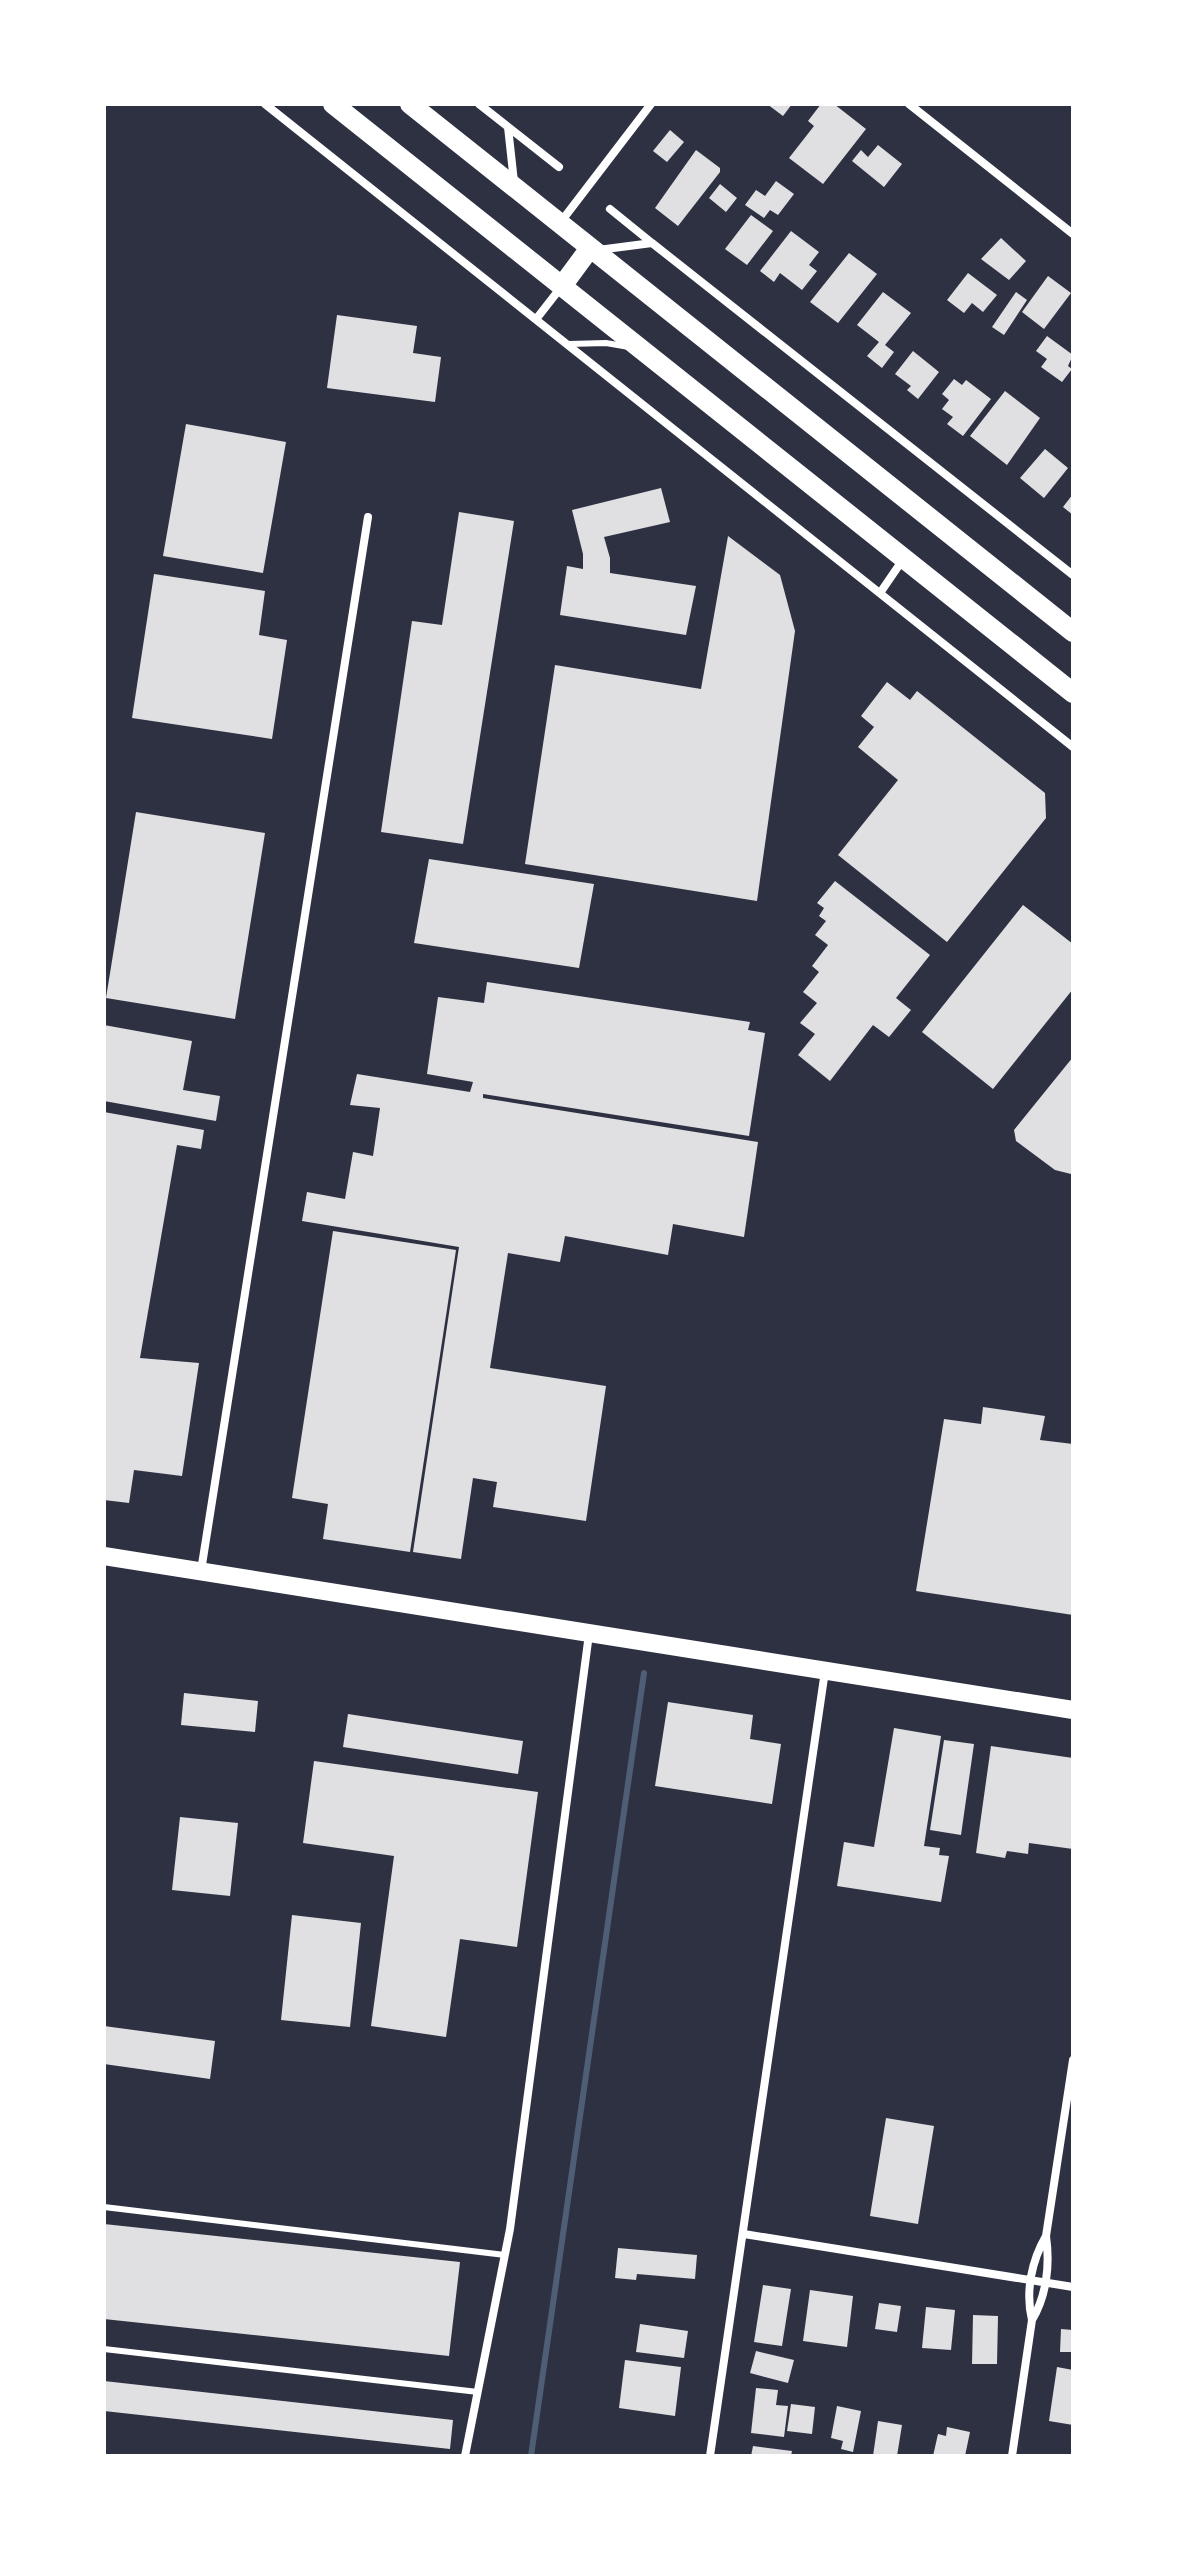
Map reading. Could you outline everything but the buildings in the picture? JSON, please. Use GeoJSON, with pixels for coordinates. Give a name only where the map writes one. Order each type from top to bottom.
{"type":"FeatureCollection","features":[{"type":"Feature","properties":{"kind":"highway"},"geometry":{"type":"LineString","coordinates":[[333,104],[1073,693]]}},
{"type":"Feature","properties":{"kind":"highway"},"geometry":{"type":"LineString","coordinates":[[410,104],[1073,632]]}},
{"type":"Feature","properties":{"kind":"highway"},"geometry":{"type":"LineString","coordinates":[[562,286],[592,249]]}},
{"type":"Feature","properties":{"kind":"main road"},"geometry":{"type":"LineString","coordinates":[[104,1556],[1073,1710]]}},
{"type":"Feature","properties":{"kind":"street"},"geometry":{"type":"LineString","coordinates":[[265,104],[1073,747]]}},
{"type":"Feature","properties":{"kind":"street"},"geometry":{"type":"LineString","coordinates":[[479,104],[559,167]]}},
{"type":"Feature","properties":{"kind":"street"},"geometry":{"type":"LineString","coordinates":[[560,223],[651,104]]}},
{"type":"Feature","properties":{"kind":"street"},"geometry":{"type":"LineString","coordinates":[[909,104],[1073,234]]}},
{"type":"Feature","properties":{"kind":"street"},"geometry":{"type":"LineString","coordinates":[[508,127],[515,188]]}},
{"type":"Feature","properties":{"kind":"street"},"geometry":{"type":"LineString","coordinates":[[610,209],[1073,575]]}},
{"type":"Feature","properties":{"kind":"street"},"geometry":{"type":"LineString","coordinates":[[592,249],[652,243]]}},
{"type":"Feature","properties":{"kind":"street"},"geometry":{"type":"LineString","coordinates":[[537,318],[562,286]]}},
{"type":"Feature","properties":{"kind":"street"},"geometry":{"type":"LineString","coordinates":[[201,1571],[368,517]]}},
{"type":"Feature","properties":{"kind":"street"},"geometry":{"type":"LineString","coordinates":[[880,593],[904,558]]}},
{"type":"Feature","properties":{"kind":"street"},"geometry":{"type":"LineString","coordinates":[[465,2456],[505,2255],[589,1633]]}},
{"type":"Feature","properties":{"kind":"street"},"geometry":{"type":"LineString","coordinates":[[710,2456],[825,1671]]}},
{"type":"Feature","properties":{"kind":"street"},"geometry":{"type":"LineString","coordinates":[[1032,2320],[1041,2306],[1049,2258],[1046,2236],[1073,2060]]}},
{"type":"Feature","properties":{"kind":"street"},"geometry":{"type":"LineString","coordinates":[[744,2234],[1073,2287]]}},
{"type":"Feature","properties":{"kind":"street"},"geometry":{"type":"LineString","coordinates":[[1012,2456],[1032,2320],[1028,2304],[1031,2280],[1035,2256],[1046,2236]]}},
{"type":"Feature","properties":{"kind":"lane"},"geometry":{"type":"LineString","coordinates":[[569,344],[606,343],[647,353]]}},
{"type":"Feature","properties":{"kind":"lane"},"geometry":{"type":"LineString","coordinates":[[104,2207],[505,2255]]}},
{"type":"Feature","properties":{"kind":"lane"},"geometry":{"type":"LineString","coordinates":[[104,2349],[478,2392]]}},
{"type":"Feature","properties":{"kind":"waterway"},"geometry":{"type":"LineString","coordinates":[[531,2456],[644,1673]]}}]}
